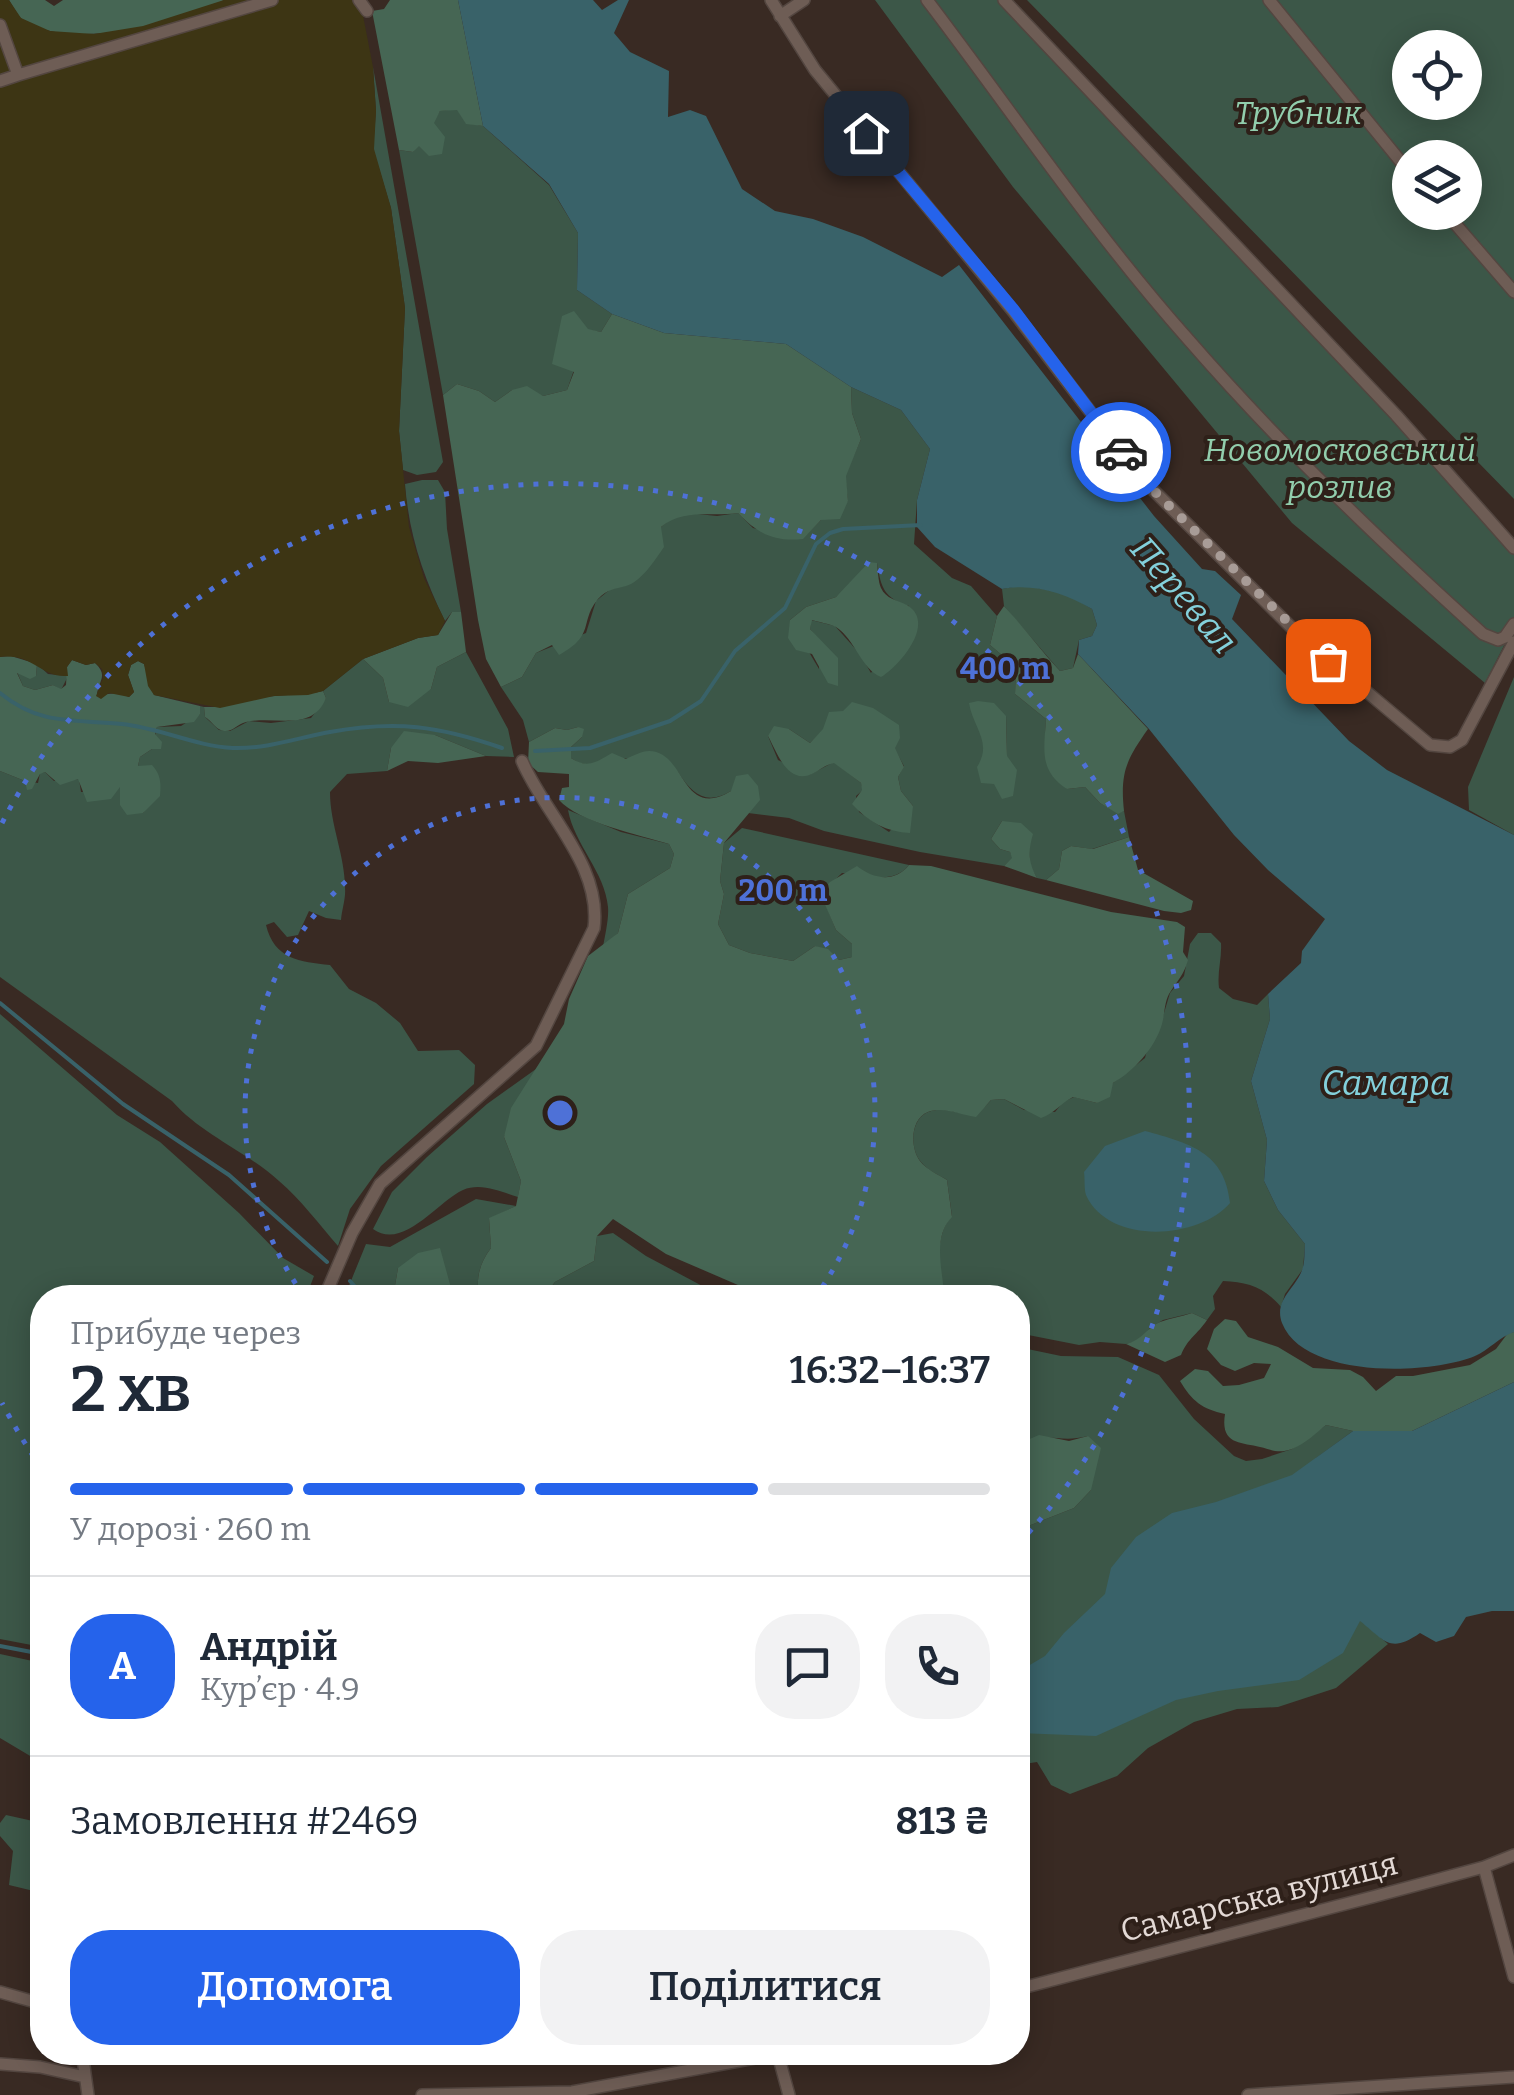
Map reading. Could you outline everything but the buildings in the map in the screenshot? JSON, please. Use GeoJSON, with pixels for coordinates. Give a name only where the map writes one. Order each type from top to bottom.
{"type":"FeatureCollection","features":[{"type":"Feature","properties":{"kind":"street"},"geometry":{"type":"LineString","coordinates":[[0,81],[272,0]]}},
{"type":"Feature","properties":{"kind":"street"},"geometry":{"type":"LineString","coordinates":[[771,0],[815,70],[1014,310],[1141,478],[1328,661],[1430,745],[1440,748],[1462,740],[1514,642]]}},
{"type":"Feature","properties":{"kind":"street"},"geometry":{"type":"LineString","coordinates":[[780,16],[804,0]]}},
{"type":"Feature","properties":{"kind":"street"},"geometry":{"type":"LineString","coordinates":[[928,0],[1086,212],[1185,336],[1310,473],[1482,634],[1498,640],[1514,624]]}},
{"type":"Feature","properties":{"kind":"street"},"geometry":{"type":"LineString","coordinates":[[1004,0],[1396,416],[1514,548]]}},
{"type":"Feature","properties":{"kind":"street"},"geometry":{"type":"LineString","coordinates":[[1269,0],[1392,151]]}},
{"type":"Feature","properties":{"kind":"street"},"geometry":{"type":"LineString","coordinates":[[0,25],[18,76]]}},
{"type":"Feature","properties":{"kind":"street"},"geometry":{"type":"LineString","coordinates":[[1461,230],[1514,292]]}},
{"type":"Feature","properties":{"kind":"street"},"geometry":{"type":"LineString","coordinates":[[330,1285],[352,1233],[380,1184],[536,1046],[594,928],[596,913],[589,882],[522,761]]}},
{"type":"Feature","properties":{"kind":"street","name":"Самарська вулиця"},"geometry":{"type":"LineString","coordinates":[[1030,1986],[1484,1867],[1514,1855]]}},
{"type":"Feature","properties":{"kind":"street"},"geometry":{"type":"LineString","coordinates":[[1484,1867],[1514,1977]]}},
{"type":"Feature","properties":{"kind":"street"},"geometry":{"type":"LineString","coordinates":[[0,1992],[30,2001]]}},
{"type":"Feature","properties":{"kind":"street"},"geometry":{"type":"LineString","coordinates":[[0,2064],[40,2067],[85,2077]]}},
{"type":"Feature","properties":{"kind":"street"},"geometry":{"type":"LineString","coordinates":[[84,2065],[88,2095]]}},
{"type":"Feature","properties":{"kind":"street"},"geometry":{"type":"LineString","coordinates":[[422,2095],[572,2092],[722,2065]]}},
{"type":"Feature","properties":{"kind":"street"},"geometry":{"type":"LineString","coordinates":[[785,2065],[789,2095]]}},
{"type":"Feature","properties":{"kind":"street"},"geometry":{"type":"LineString","coordinates":[[1248,2095],[1514,2077]]}},
{"type":"Feature","properties":{"kind":"green space"},"geometry":{"type":"Polygon","coordinates":[[[9,0],[45,0],[54,6],[63,0],[224,0],[180,18],[93,34],[41,29],[22,19],[9,0]]]}},
{"type":"Feature","properties":{"kind":"green space"},"geometry":{"type":"Polygon","coordinates":[[[390,0],[458,0],[483,126],[466,124],[457,110],[440,111],[434,123],[445,137],[442,154],[429,156],[419,146],[413,152],[399,150],[372,11],[384,9],[390,0]]]}},
{"type":"Feature","properties":{"kind":"green space","name":"Новомосковський розлив"},"geometry":{"type":"Polygon","coordinates":[[[875,0],[998,0],[1514,550],[1514,626],[1485,683],[1292,523],[1013,187],[875,0]]]}},
{"type":"Feature","properties":{"kind":"green space","name":"Трубник"},"geometry":{"type":"Polygon","coordinates":[[[1027,0],[1514,0],[1514,499],[1027,0]]]}},
{"type":"Feature","properties":{"kind":"green space"},"geometry":{"type":"Polygon","coordinates":[[[373,67],[443,462],[436,472],[417,475],[403,470],[399,431],[405,308],[391,208],[373,149],[373,67]]]}},
{"type":"Feature","properties":{"kind":"green space"},"geometry":{"type":"Polygon","coordinates":[[[457,109],[466,123],[483,126],[549,185],[578,233],[577,290],[612,314],[601,332],[588,330],[567,390],[543,396],[512,390],[495,402],[479,391],[457,384],[443,395],[399,150],[413,152],[440,111],[457,109]]]}},
{"type":"Feature","properties":{"kind":"green space"},"geometry":{"type":"Polygon","coordinates":[[[574,311],[588,329],[601,332],[612,314],[664,333],[786,344],[851,387],[852,413],[861,439],[846,476],[848,501],[840,519],[821,520],[803,539],[793,540],[767,535],[738,513],[688,515],[670,521],[661,527],[664,547],[652,564],[632,584],[608,591],[598,599],[583,635],[571,648],[559,655],[552,645],[536,653],[522,677],[501,687],[486,659],[478,620],[443,395],[457,384],[479,391],[495,402],[512,390],[527,386],[543,396],[567,390],[574,372],[552,364],[562,316],[574,311]]]}},
{"type":"Feature","properties":{"kind":"green space"},"geometry":{"type":"Polygon","coordinates":[[[851,387],[901,410],[930,449],[917,500],[914,544],[952,578],[971,586],[997,616],[990,645],[1016,667],[1015,694],[1046,719],[1045,737],[1067,789],[1085,787],[1100,803],[1118,813],[1124,811],[1129,837],[1092,849],[1071,846],[1062,851],[1059,869],[1046,880],[1037,878],[1030,866],[1029,849],[1002,821],[991,839],[1013,858],[1004,866],[824,831],[789,818],[748,813],[731,791],[714,797],[700,795],[678,772],[646,762],[611,758],[591,765],[579,763],[571,758],[571,747],[582,737],[578,727],[555,728],[529,742],[523,720],[501,687],[522,677],[536,653],[586,633],[596,601],[613,587],[672,518],[688,513],[738,513],[753,528],[802,539],[848,501],[845,476],[861,439],[852,413],[851,387]],[[877,563],[836,597],[806,607],[790,620],[819,669],[819,640],[810,629],[811,620],[835,626],[871,673],[909,606],[885,591],[877,563]],[[843,711],[810,743],[789,729],[768,736],[778,760],[809,775],[834,762],[861,783],[863,790],[856,796],[859,812],[889,832],[913,806],[901,791],[898,777],[904,766],[894,748],[843,711]],[[1006,716],[982,734],[985,755],[1007,756],[1006,716]]]}},
{"type":"Feature","properties":{"kind":"green space"},"geometry":{"type":"Polygon","coordinates":[[[438,480],[445,492],[461,612],[452,612],[445,621],[424,571],[410,521],[405,484],[438,480]]]}},
{"type":"Feature","properties":{"kind":"green space"},"geometry":{"type":"Polygon","coordinates":[[[869,562],[877,563],[880,585],[886,595],[915,613],[917,633],[897,664],[881,677],[868,668],[843,632],[812,620],[810,629],[838,658],[838,686],[828,683],[812,654],[796,650],[788,638],[790,620],[806,607],[836,597],[869,562]]]}},
{"type":"Feature","properties":{"kind":"green space"},"geometry":{"type":"Polygon","coordinates":[[[1024,585],[1067,594],[1092,609],[1097,625],[1092,636],[1079,640],[1073,668],[1060,671],[1004,606],[1002,589],[1024,585]]]}},
{"type":"Feature","properties":{"kind":"green space"},"geometry":{"type":"Polygon","coordinates":[[[1004,606],[1060,671],[1073,668],[1078,654],[1148,729],[1126,767],[1124,811],[1118,814],[1100,803],[1085,787],[1067,789],[1052,775],[1045,759],[1046,719],[1015,694],[1016,667],[990,645],[997,616],[1004,606]]]}},
{"type":"Feature","properties":{"kind":"green space"},"geometry":{"type":"Polygon","coordinates":[[[452,612],[461,612],[466,652],[437,667],[431,689],[408,707],[389,702],[383,678],[363,659],[418,638],[438,635],[452,612]]]}},
{"type":"Feature","properties":{"kind":"green space"},"geometry":{"type":"Polygon","coordinates":[[[466,652],[508,729],[514,757],[486,756],[435,735],[391,748],[387,771],[347,774],[330,792],[344,876],[341,920],[309,911],[298,935],[287,937],[274,922],[266,925],[282,952],[299,960],[330,965],[349,989],[376,1003],[400,1023],[418,1051],[459,1050],[475,1065],[474,1084],[381,1166],[350,1209],[338,1246],[295,1196],[266,1170],[197,1124],[172,1101],[0,977],[0,771],[38,783],[40,773],[45,772],[54,781],[79,779],[81,792],[115,790],[120,786],[122,796],[143,813],[150,803],[142,768],[138,766],[140,757],[152,749],[157,727],[181,726],[200,714],[200,706],[219,730],[230,731],[249,721],[271,723],[311,718],[326,698],[323,691],[363,659],[383,678],[389,702],[431,689],[437,667],[466,652]]]}},
{"type":"Feature","properties":{"kind":"green space"},"geometry":{"type":"Polygon","coordinates":[[[11,656],[37,664],[36,676],[30,679],[17,673],[23,686],[35,690],[53,685],[61,689],[66,685],[67,667],[72,660],[86,665],[95,663],[99,668],[102,675],[97,695],[119,693],[129,697],[134,692],[128,675],[131,665],[138,661],[144,664],[154,695],[200,706],[194,722],[157,727],[155,734],[162,742],[161,749],[152,749],[140,757],[138,766],[152,765],[160,783],[160,796],[143,813],[127,815],[120,805],[120,787],[111,799],[87,802],[78,779],[60,785],[45,772],[27,790],[25,781],[0,771],[0,657],[11,656]]]}},
{"type":"Feature","properties":{"kind":"green space"},"geometry":{"type":"Polygon","coordinates":[[[37,664],[48,674],[68,676],[61,690],[53,685],[35,690],[23,686],[17,672],[36,676],[37,664]]]}},
{"type":"Feature","properties":{"kind":"green space"},"geometry":{"type":"Polygon","coordinates":[[[1514,677],[1514,835],[1469,810],[1468,787],[1514,677]]]}},
{"type":"Feature","properties":{"kind":"green space"},"geometry":{"type":"Polygon","coordinates":[[[323,691],[326,698],[320,709],[302,719],[257,720],[224,731],[205,717],[204,707],[323,691]]]}},
{"type":"Feature","properties":{"kind":"green space"},"geometry":{"type":"Polygon","coordinates":[[[852,702],[873,708],[899,725],[900,738],[895,748],[904,767],[898,777],[901,791],[913,806],[910,833],[886,828],[858,810],[852,804],[862,790],[861,783],[834,763],[803,776],[789,771],[768,736],[774,726],[789,729],[810,743],[823,729],[829,712],[843,711],[852,702]]]}},
{"type":"Feature","properties":{"kind":"green space"},"geometry":{"type":"Polygon","coordinates":[[[969,703],[994,703],[1006,716],[1007,756],[1017,770],[1013,796],[1002,799],[994,784],[981,783],[977,767],[983,742],[969,703]]]}},
{"type":"Feature","properties":{"kind":"green space"},"geometry":{"type":"Polygon","coordinates":[[[555,728],[584,729],[582,737],[571,747],[571,758],[582,763],[612,753],[626,759],[649,751],[670,761],[693,792],[702,797],[715,798],[731,791],[736,776],[748,774],[758,786],[760,800],[724,843],[720,881],[724,894],[718,924],[729,945],[750,953],[793,961],[815,946],[828,949],[839,960],[852,957],[852,944],[836,930],[820,893],[857,866],[870,874],[891,877],[909,865],[931,866],[1185,927],[1183,952],[1188,960],[1167,998],[1159,1033],[1143,1058],[1113,1083],[1110,1097],[1097,1103],[1073,1097],[1041,1118],[1004,1099],[991,1100],[976,1117],[940,1110],[928,1112],[918,1121],[913,1142],[917,1155],[926,1167],[947,1180],[952,1217],[940,1245],[943,1285],[738,1285],[666,1254],[613,1219],[597,1236],[594,1261],[553,1285],[478,1285],[479,1271],[491,1248],[489,1218],[516,1206],[521,1181],[504,1137],[511,1108],[564,1024],[569,999],[588,956],[618,933],[628,894],[670,868],[674,854],[669,844],[580,815],[559,800],[562,788],[569,787],[569,774],[538,772],[528,763],[529,742],[555,728]]]}},
{"type":"Feature","properties":{"kind":"green space"},"geometry":{"type":"Polygon","coordinates":[[[404,731],[435,735],[486,756],[438,763],[408,761],[387,771],[391,748],[404,731]]]}},
{"type":"Feature","properties":{"kind":"green space"},"geometry":{"type":"Polygon","coordinates":[[[568,810],[621,832],[669,844],[674,854],[670,868],[628,894],[618,933],[603,947],[608,917],[606,894],[576,835],[568,810]]]}},
{"type":"Feature","properties":{"kind":"green space"},"geometry":{"type":"Polygon","coordinates":[[[1002,821],[1021,823],[1033,834],[1030,856],[1037,878],[1004,866],[1012,858],[1010,852],[1000,849],[991,839],[1002,821]]]}},
{"type":"Feature","properties":{"kind":"green space"},"geometry":{"type":"Polygon","coordinates":[[[742,828],[909,865],[887,877],[842,873],[821,893],[836,930],[852,944],[852,957],[839,960],[815,946],[793,961],[750,953],[729,945],[718,924],[724,894],[720,881],[724,843],[742,828]]]}},
{"type":"Feature","properties":{"kind":"green space"},"geometry":{"type":"Polygon","coordinates":[[[1129,837],[1138,870],[1193,901],[1191,910],[1164,911],[1046,880],[1059,869],[1062,851],[1071,846],[1093,849],[1129,837]]]}},
{"type":"Feature","properties":{"kind":"green space"},"geometry":{"type":"Polygon","coordinates":[[[1198,933],[1211,933],[1221,943],[1219,988],[1233,999],[1257,1005],[1268,994],[1270,1019],[1251,1081],[1267,1140],[1264,1181],[1278,1210],[1305,1244],[1303,1269],[1285,1294],[1281,1307],[1255,1287],[1223,1281],[1213,1296],[1215,1309],[1207,1320],[1192,1313],[1163,1320],[1141,1340],[1079,1345],[1030,1335],[1030,1285],[941,1285],[942,1233],[952,1216],[947,1180],[917,1157],[913,1136],[917,1123],[935,1110],[975,1112],[991,1100],[1004,1099],[1024,1110],[1055,1112],[1074,1097],[1097,1103],[1113,1083],[1145,1058],[1158,1033],[1170,993],[1184,976],[1190,944],[1198,933]]]}},
{"type":"Feature","properties":{"kind":"green space"},"geometry":{"type":"Polygon","coordinates":[[[0,1014],[117,1115],[160,1142],[283,1258],[314,1276],[311,1285],[30,1285],[30,1645],[0,1639],[0,1014]]]}},
{"type":"Feature","properties":{"kind":"green space"},"geometry":{"type":"Polygon","coordinates":[[[536,1069],[504,1137],[521,1181],[518,1197],[470,1188],[408,1229],[384,1234],[373,1229],[392,1192],[427,1157],[487,1104],[536,1069]]]}},
{"type":"Feature","properties":{"kind":"green space"},"geometry":{"type":"Polygon","coordinates":[[[476,1199],[516,1206],[489,1219],[491,1248],[479,1271],[478,1285],[445,1285],[398,1268],[395,1285],[349,1285],[366,1244],[390,1247],[476,1199]]]}},
{"type":"Feature","properties":{"kind":"green space"},"geometry":{"type":"Polygon","coordinates":[[[613,1233],[700,1285],[553,1285],[594,1261],[597,1236],[613,1233]]]}},
{"type":"Feature","properties":{"kind":"green space"},"geometry":{"type":"Polygon","coordinates":[[[440,1248],[450,1285],[395,1285],[398,1268],[418,1253],[440,1248]]]}},
{"type":"Feature","properties":{"kind":"green space"},"geometry":{"type":"Polygon","coordinates":[[[1192,1313],[1207,1320],[1181,1355],[1165,1362],[1126,1344],[1160,1322],[1192,1313]]]}},
{"type":"Feature","properties":{"kind":"green space"},"geometry":{"type":"Polygon","coordinates":[[[1225,1319],[1236,1321],[1248,1337],[1278,1347],[1313,1368],[1350,1370],[1376,1391],[1396,1376],[1470,1365],[1514,1332],[1514,1382],[1412,1431],[1353,1431],[1326,1425],[1297,1447],[1283,1451],[1239,1443],[1226,1432],[1225,1414],[1198,1403],[1180,1381],[1195,1369],[1208,1371],[1223,1386],[1264,1378],[1271,1364],[1254,1363],[1235,1371],[1221,1365],[1207,1349],[1214,1329],[1225,1319]]]}},
{"type":"Feature","properties":{"kind":"green space"},"geometry":{"type":"Polygon","coordinates":[[[1030,1350],[1061,1356],[1118,1357],[1159,1375],[1194,1419],[1234,1456],[1246,1461],[1292,1449],[1326,1425],[1353,1431],[1316,1458],[1360,1620],[1388,1644],[1336,1688],[1278,1707],[1237,1709],[1194,1722],[1148,1748],[1117,1776],[1070,1794],[1051,1785],[1037,1762],[1030,1763],[1030,1525],[1074,1508],[1091,1490],[1088,1436],[1030,1440],[1030,1350]]]}},
{"type":"Feature","properties":{"kind":"green space"},"geometry":{"type":"Polygon","coordinates":[[[1039,1435],[1069,1441],[1088,1436],[1101,1448],[1091,1490],[1074,1508],[1030,1525],[1030,1439],[1039,1435]]]}},
{"type":"Feature","properties":{"kind":"green space"},"geometry":{"type":"Polygon","coordinates":[[[0,1654],[30,1660],[30,1756],[0,1738],[0,1654]]]}},
{"type":"Feature","properties":{"kind":"green space"},"geometry":{"type":"Polygon","coordinates":[[[6,1815],[30,1820],[30,1890],[9,1885],[13,1851],[0,1836],[0,1823],[6,1815]]]}},
{"type":"Feature","properties":{"kind":"sand"},"geometry":{"type":"Polygon","coordinates":[[[0,0],[9,0],[21,18],[50,31],[94,34],[143,26],[224,0],[360,0],[373,67],[374,149],[391,208],[405,308],[399,431],[409,527],[424,578],[445,621],[438,635],[418,638],[363,659],[323,691],[274,696],[220,708],[154,695],[144,664],[138,661],[131,665],[128,675],[134,692],[129,697],[109,693],[101,699],[96,696],[102,669],[95,663],[86,665],[72,660],[67,667],[68,676],[58,676],[21,659],[0,657],[0,0]]]}},
{"type":"Feature","properties":{"kind":"water","name":"Самара"},"geometry":{"type":"Polygon","coordinates":[[[458,0],[593,0],[602,10],[618,0],[629,0],[614,33],[630,52],[669,71],[668,117],[690,110],[706,116],[742,189],[775,211],[813,219],[863,237],[942,277],[959,265],[1154,516],[1202,569],[1215,571],[1241,595],[1232,619],[1349,741],[1387,770],[1514,835],[1514,1332],[1475,1356],[1400,1369],[1341,1363],[1315,1354],[1295,1341],[1280,1315],[1283,1300],[1304,1265],[1305,1244],[1278,1210],[1264,1181],[1267,1140],[1251,1081],[1270,1019],[1268,994],[1301,963],[1302,951],[1325,919],[1234,835],[1149,729],[1078,654],[1079,640],[1092,636],[1097,625],[1092,609],[1048,591],[1002,589],[935,547],[917,527],[917,500],[930,449],[901,410],[851,387],[786,344],[664,333],[612,314],[577,290],[578,233],[549,184],[483,126],[458,0]]]}},
{"type":"Feature","properties":{"kind":"water"},"geometry":{"type":"Polygon","coordinates":[[[1145,1131],[1190,1146],[1213,1161],[1227,1186],[1230,1203],[1198,1224],[1155,1232],[1114,1223],[1098,1211],[1086,1195],[1084,1172],[1105,1146],[1145,1131]]]}},
{"type":"Feature","properties":{"kind":"water"},"geometry":{"type":"Polygon","coordinates":[[[1514,1382],[1514,1611],[1466,1617],[1454,1636],[1436,1642],[1420,1633],[1394,1644],[1360,1621],[1343,1653],[1299,1680],[1176,1700],[1096,1736],[1030,1733],[1030,1665],[1045,1656],[1105,1594],[1111,1568],[1136,1537],[1172,1513],[1292,1475],[1353,1431],[1412,1431],[1514,1382]]]}},
{"type":"Feature","properties":{"kind":"waterway"},"geometry":{"type":"LineString","coordinates":[[535,751],[590,748],[670,721],[701,701],[735,651],[785,608],[816,544],[830,533],[921,525]]}},
{"type":"Feature","properties":{"kind":"waterway"},"geometry":{"type":"LineString","coordinates":[[0,693],[44,716],[136,726],[219,747],[258,747],[354,728],[397,726],[437,730],[502,748]]}},
{"type":"Feature","properties":{"kind":"waterway"},"geometry":{"type":"LineString","coordinates":[[0,1003],[123,1104],[229,1175],[327,1262]]}},
{"type":"Feature","properties":{"kind":"waterway"},"geometry":{"type":"LineString","coordinates":[[350,1281],[354,1285]]}},
{"type":"Feature","properties":{"kind":"waterway"},"geometry":{"type":"LineString","coordinates":[[0,1646],[30,1652]]}},
{"type":"Feature","properties":{"kind":"way so far"},"geometry":{"type":"LineString","coordinates":[[1121,452],[1141,478],[1328,661]]}},
{"type":"Feature","properties":{"kind":"route"},"geometry":{"type":"LineString","coordinates":[[866,133],[1014,310],[1121,452]]}},
{"type":"Feature","properties":{"kind":"water label","name":"Перевал"},"geometry":{"type":"Point","coordinates":[1184,595]}}]}
